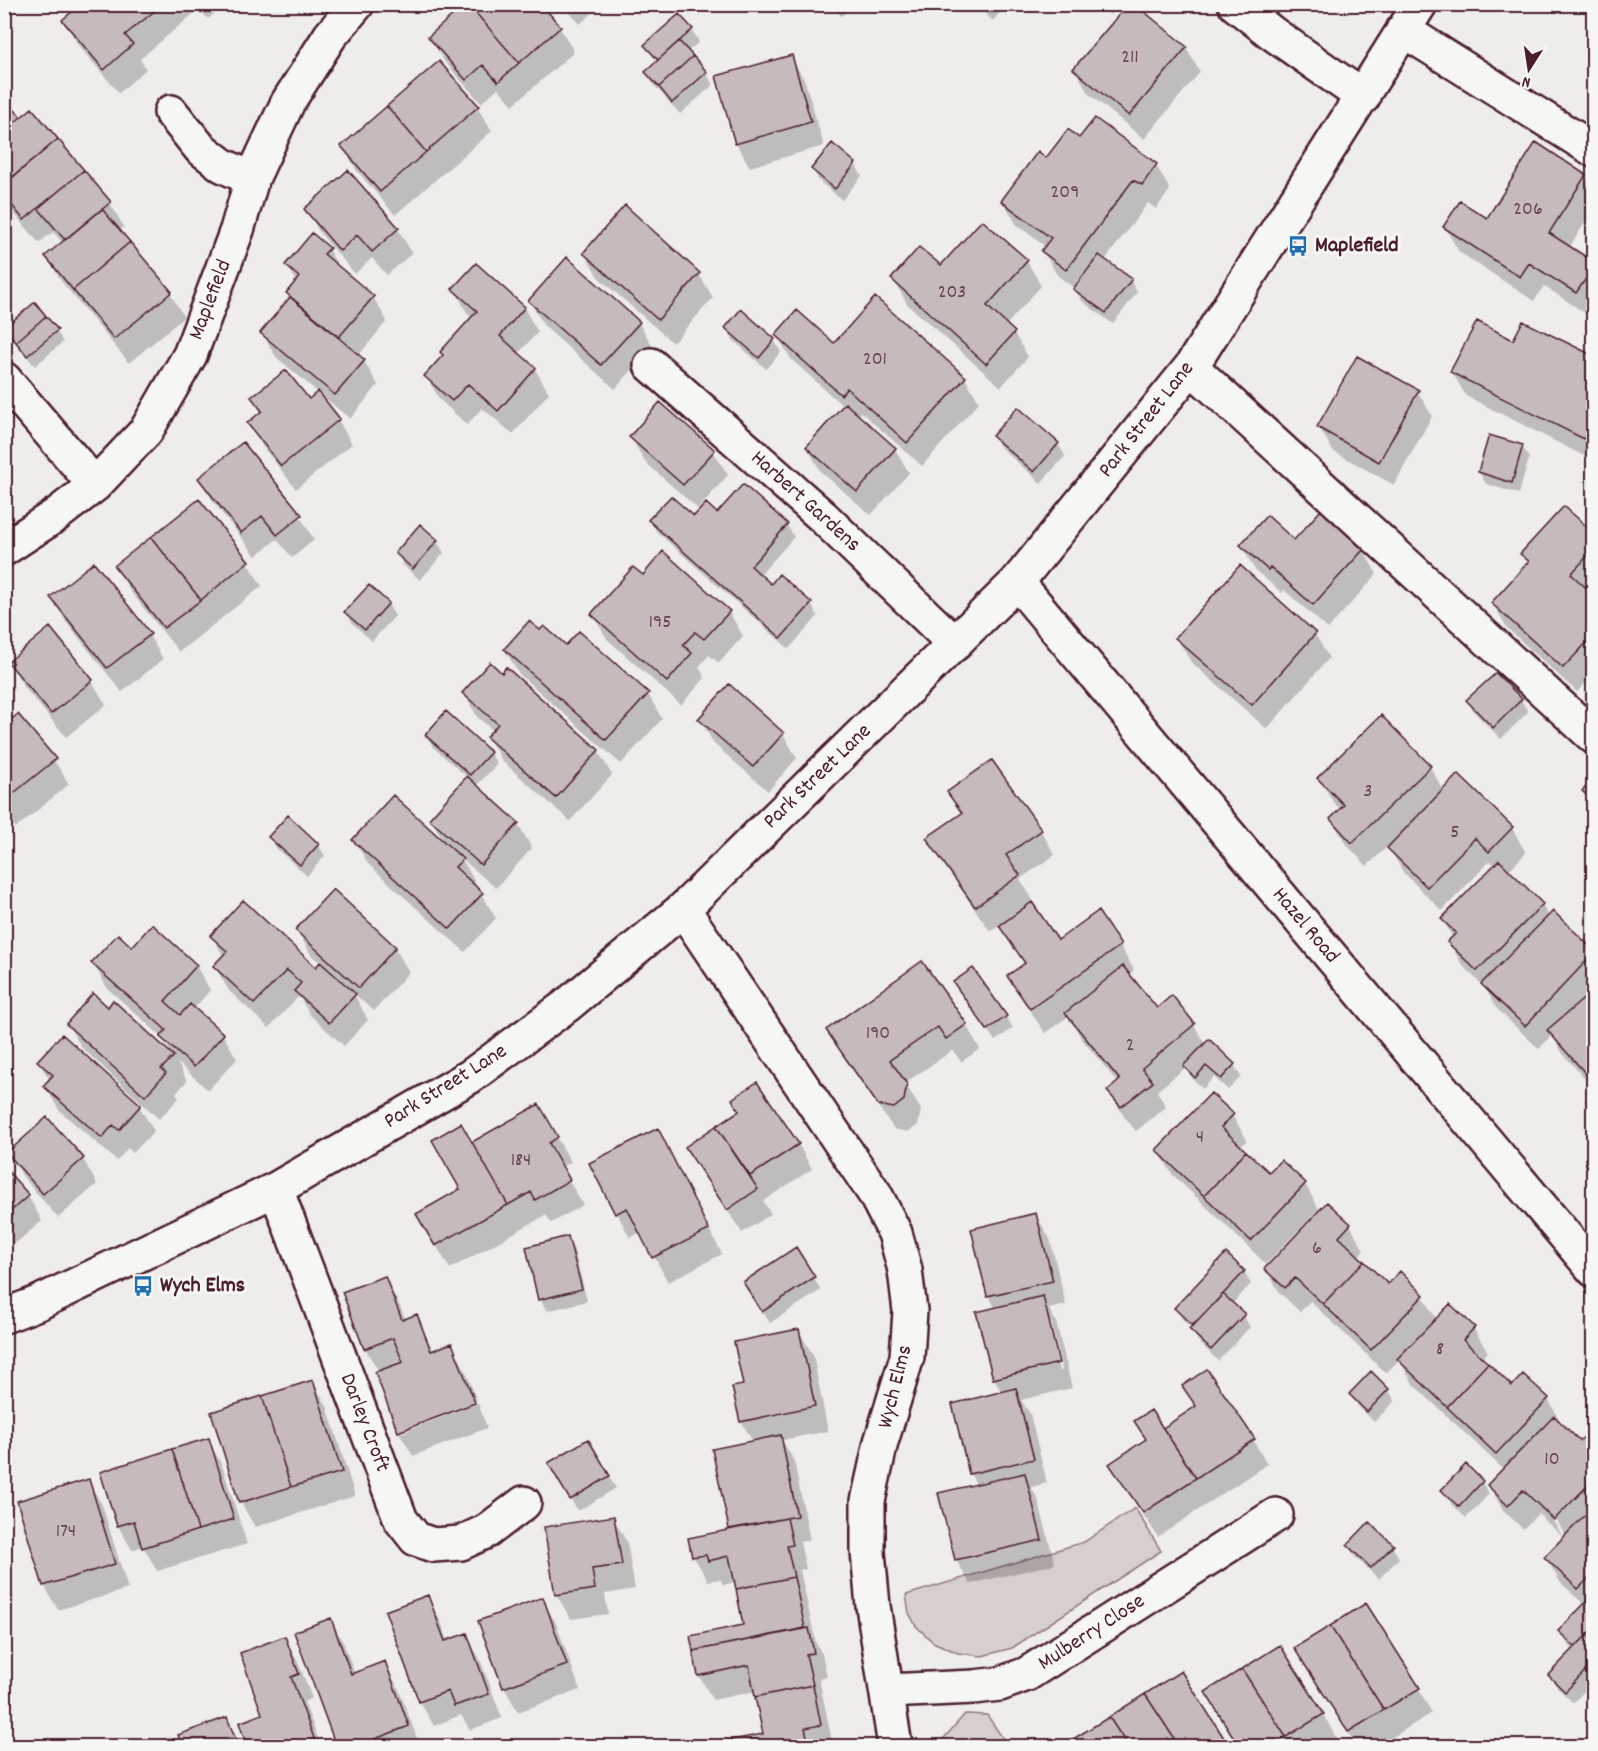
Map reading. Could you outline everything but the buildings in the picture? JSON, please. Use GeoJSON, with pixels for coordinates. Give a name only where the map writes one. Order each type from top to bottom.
{"type":"FeatureCollection","features":[{"type":"Feature","properties":{"kind":"street","name":"Maplefield"},"geometry":{"type":"LineString","coordinates":[[4,549],[56,515],[95,485],[146,431],[190,355],[237,230],[252,179],[288,102],[330,36],[357,4]]}},
{"type":"Feature","properties":{"kind":"street"},"geometry":{"type":"LineString","coordinates":[[1235,4],[1363,98]]}},
{"type":"Feature","properties":{"kind":"street"},"geometry":{"type":"LineString","coordinates":[[1412,17],[1593,150]]}},
{"type":"Feature","properties":{"kind":"street","name":"Park Street Lane"},"geometry":{"type":"LineString","coordinates":[[4,1316],[38,1303],[276,1190],[471,1076],[566,1006],[683,909],[1017,582],[1191,367],[1363,98],[1412,17]]}},
{"type":"Feature","properties":{"kind":"street"},"geometry":{"type":"LineString","coordinates":[[171,112],[200,148],[222,165],[252,179]]}},
{"type":"Feature","properties":{"kind":"street","name":"Harbert Gardens"},"geometry":{"type":"LineString","coordinates":[[651,365],[822,516],[955,644]]}},
{"type":"Feature","properties":{"kind":"street"},"geometry":{"type":"LineString","coordinates":[[1191,367],[1593,737]]}},
{"type":"Feature","properties":{"kind":"street"},"geometry":{"type":"LineString","coordinates":[[4,379],[95,485]]}},
{"type":"Feature","properties":{"kind":"street","name":"Hazel Road"},"geometry":{"type":"LineString","coordinates":[[1017,582],[1593,1270]]}},
{"type":"Feature","properties":{"kind":"street","name":"Wych Elms"},"geometry":{"type":"LineString","coordinates":[[683,909],[875,1194],[895,1233],[905,1270],[910,1311],[908,1357],[881,1442],[868,1501],[868,1552],[873,1606],[896,1746]]}},
{"type":"Feature","properties":{"kind":"street","name":"Darley Croft"},"geometry":{"type":"LineString","coordinates":[[276,1190],[401,1520],[416,1539],[433,1545],[461,1543],[487,1531],[524,1503]]}},
{"type":"Feature","properties":{"kind":"street","name":"Mulberry Close"},"geometry":{"type":"LineString","coordinates":[[887,1691],[991,1685],[1027,1674],[1276,1515]]}},
{"type":"Feature","properties":{"kind":"shaded area"},"geometry":{"type":"Polygon","coordinates":[[[1135,1508],[1161,1551],[1012,1648],[982,1656],[958,1653],[933,1642],[916,1626],[909,1613],[906,1595],[1084,1542],[1135,1508]]]}},
{"type":"Feature","properties":{"kind":"shaded area"},"geometry":{"type":"Polygon","coordinates":[[[965,1714],[987,1715],[1008,1746],[937,1746],[965,1714]]]}},
{"type":"Feature","properties":{"kind":"place","name":"Maplefield"},"geometry":{"type":"Point","coordinates":[1298,246]}},
{"type":"Feature","properties":{"kind":"place","name":"Wych Elms"},"geometry":{"type":"Point","coordinates":[143,1286]}}]}
